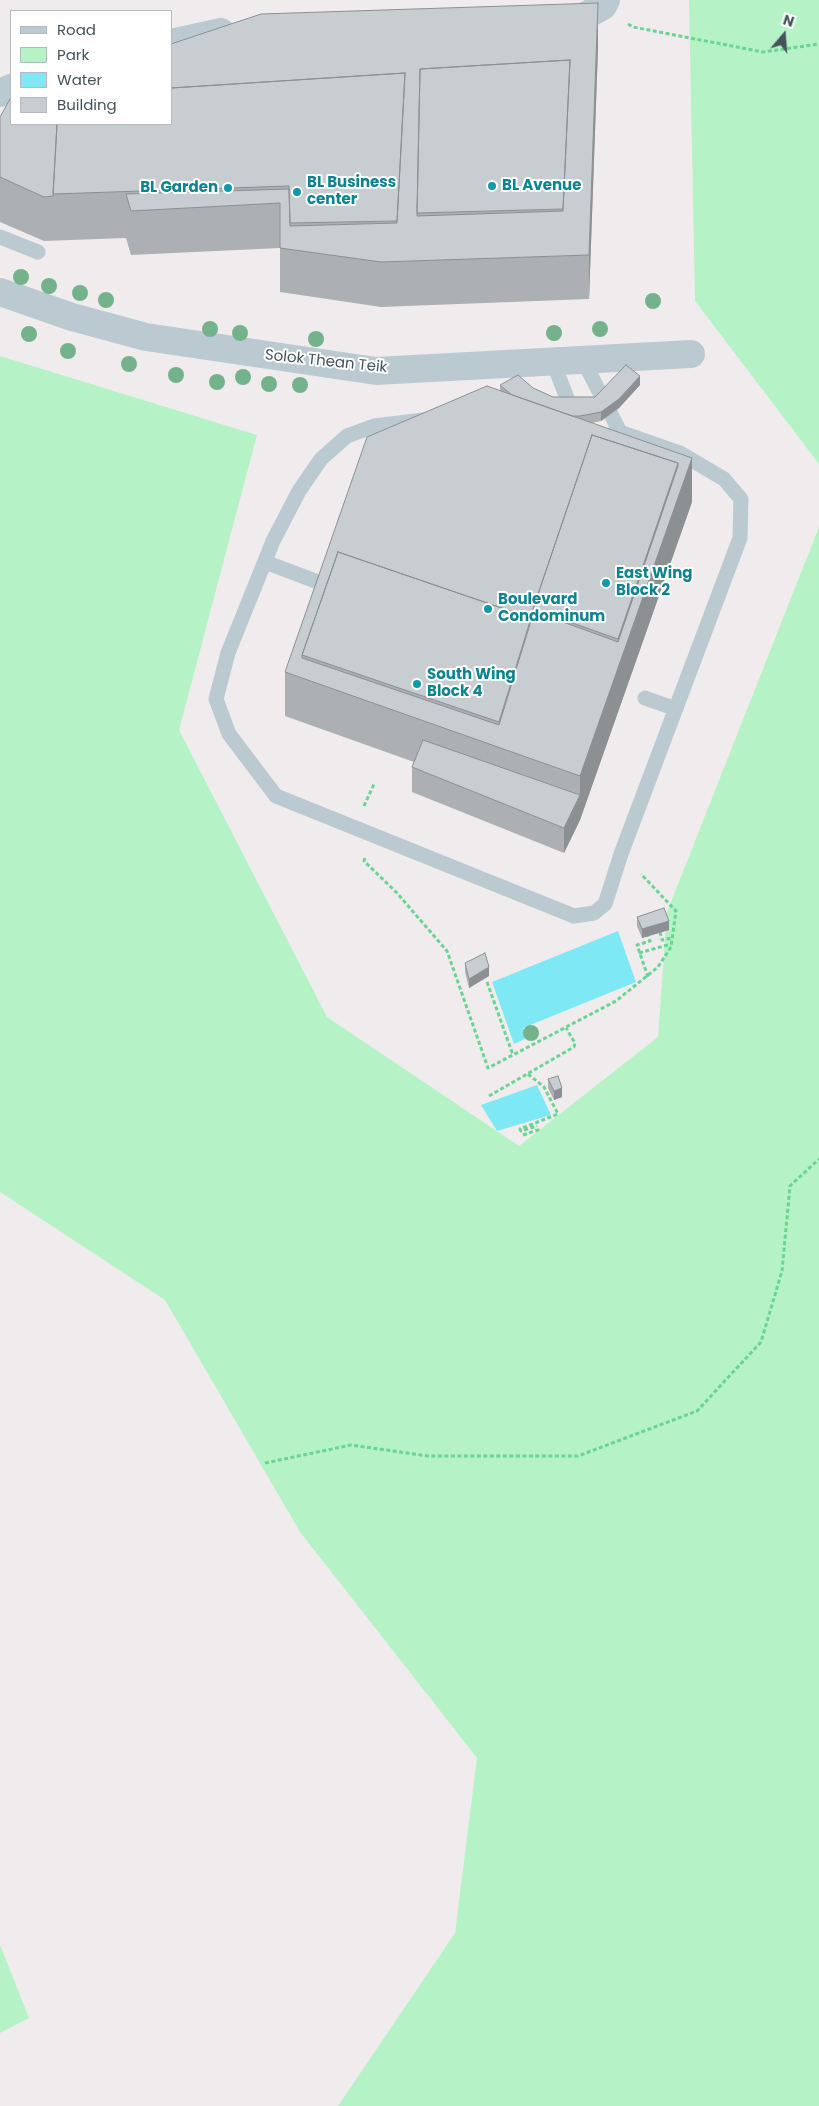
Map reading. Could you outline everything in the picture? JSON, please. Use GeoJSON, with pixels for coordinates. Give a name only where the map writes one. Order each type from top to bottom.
{"type":"FeatureCollection","features":[{"type":"Feature","properties":{"kind":"street"},"geometry":{"type":"LineString","coordinates":[[537,21],[583,17],[604,3]]}},
{"type":"Feature","properties":{"kind":"street"},"geometry":{"type":"LineString","coordinates":[[172,43],[216,32],[244,30]]}},
{"type":"Feature","properties":{"kind":"street","name":"Solok Thean Teik"},"geometry":{"type":"LineString","coordinates":[[0,292],[72,317],[146,337],[376,371],[691,354]]}},
{"type":"Feature","properties":{"kind":"lane"},"geometry":{"type":"LineString","coordinates":[[172,52],[216,32]]}},
{"type":"Feature","properties":{"kind":"lane"},"geometry":{"type":"LineString","coordinates":[[0,237],[38,252]]}},
{"type":"Feature","properties":{"kind":"lane"},"geometry":{"type":"LineString","coordinates":[[584,360],[620,432]]}},
{"type":"Feature","properties":{"kind":"lane"},"geometry":{"type":"LineString","coordinates":[[541,430],[569,431],[574,418],[553,362]]}},
{"type":"Feature","properties":{"kind":"lane"},"geometry":{"type":"LineString","coordinates":[[489,412],[541,430],[583,443],[620,432],[680,453],[724,479],[742,499],[740,538],[605,904],[594,913],[574,916],[276,796],[230,734],[216,699],[228,653],[265,562],[299,491],[321,458],[347,436],[374,426],[489,412]]}},
{"type":"Feature","properties":{"kind":"lane"},"geometry":{"type":"LineString","coordinates":[[265,562],[318,582]]}},
{"type":"Feature","properties":{"kind":"lane"},"geometry":{"type":"LineString","coordinates":[[645,698],[676,709]]}},
{"type":"Feature","properties":{"kind":"path"},"geometry":{"type":"LineString","coordinates":[[604,3],[632,27],[763,52],[819,44]]}},
{"type":"Feature","properties":{"kind":"path"},"geometry":{"type":"LineString","coordinates":[[368,833],[364,862],[406,903],[447,951],[488,1068],[616,1001],[658,967],[671,944],[676,911],[622,854]]}},
{"type":"Feature","properties":{"kind":"path"},"geometry":{"type":"LineString","coordinates":[[660,932],[662,940],[672,938]]}},
{"type":"Feature","properties":{"kind":"path"},"geometry":{"type":"LineString","coordinates":[[648,936],[650,941],[637,945],[648,977]]}},
{"type":"Feature","properties":{"kind":"path"},"geometry":{"type":"LineString","coordinates":[[640,953],[671,944]]}},
{"type":"Feature","properties":{"kind":"path"},"geometry":{"type":"LineString","coordinates":[[487,982],[513,1055]]}},
{"type":"Feature","properties":{"kind":"path"},"geometry":{"type":"LineString","coordinates":[[488,1096],[574,1047],[574,1043],[566,1028]]}},
{"type":"Feature","properties":{"kind":"path"},"geometry":{"type":"LineString","coordinates":[[523,1135],[538,1130],[537,1126],[521,1131],[520,1129],[558,1114],[544,1087],[528,1074]]}},
{"type":"Feature","properties":{"kind":"path"},"geometry":{"type":"LineString","coordinates":[[265,1463],[351,1445],[428,1456],[578,1456],[697,1411],[761,1342],[782,1271],[790,1186],[819,1158]]}},
{"type":"Feature","properties":{"kind":"green space"},"geometry":{"type":"Polygon","coordinates":[[[689,0],[819,0],[819,464],[695,301],[689,0]]]}},
{"type":"Feature","properties":{"kind":"green space"},"geometry":{"type":"Polygon","coordinates":[[[0,356],[257,435],[179,730],[327,1017],[519,1146],[658,1037],[667,912],[819,527],[819,2106],[338,2106],[455,1933],[477,1758],[300,1532],[165,1300],[0,1192],[0,356]]]}},
{"type":"Feature","properties":{"kind":"green space"},"geometry":{"type":"Polygon","coordinates":[[[0,1945],[29,2018],[0,2033],[0,1945]]]}},
{"type":"Feature","properties":{"kind":"water"},"geometry":{"type":"Polygon","coordinates":[[[618,931],[636,982],[523,1028],[527,1038],[514,1044],[492,982],[618,931]]]}},
{"type":"Feature","properties":{"kind":"water"},"geometry":{"type":"Polygon","coordinates":[[[537,1085],[551,1115],[497,1131],[481,1105],[537,1085]]]}},
{"type":"Feature","properties":{"kind":"building"},"geometry":{"type":"Polygon","coordinates":[[[598,3],[589,255],[381,262],[280,248],[280,203],[131,211],[126,194],[289,189],[290,226],[397,223],[405,73],[172,88],[172,44],[261,14],[598,3]],[[570,60],[420,69],[417,216],[563,211],[570,60]]]}},
{"type":"Feature","properties":{"kind":"building","name":"BL Avenue"},"geometry":{"type":"Polygon","coordinates":[[[570,60],[563,209],[417,213],[420,69],[570,60]]]}},
{"type":"Feature","properties":{"kind":"building"},"geometry":{"type":"Polygon","coordinates":[[[405,73],[397,221],[290,223],[289,186],[53,194],[57,125],[172,125],[172,88],[405,73]]]}},
{"type":"Feature","properties":{"kind":"building"},"geometry":{"type":"Polygon","coordinates":[[[10,99],[10,125],[57,125],[53,196],[44,197],[0,177],[0,117],[10,99]]]}},
{"type":"Feature","properties":{"kind":"building"},"geometry":{"type":"Polygon","coordinates":[[[626,365],[640,376],[619,399],[601,412],[580,416],[572,416],[512,395],[500,385],[518,375],[533,388],[553,397],[595,397],[626,365]]]}},
{"type":"Feature","properties":{"kind":"building"},"geometry":{"type":"Polygon","coordinates":[[[487,386],[692,458],[580,776],[285,672],[367,437],[487,386]],[[592,435],[533,611],[618,642],[678,463],[592,435]],[[338,552],[302,658],[499,725],[531,618],[338,552]]]}},
{"type":"Feature","properties":{"kind":"building","name":"East Wing Block 2"},"geometry":{"type":"Polygon","coordinates":[[[592,435],[678,463],[618,639],[533,609],[592,435]]]}},
{"type":"Feature","properties":{"kind":"building"},"geometry":{"type":"Polygon","coordinates":[[[338,552],[531,618],[499,722],[302,655],[338,552]]]}},
{"type":"Feature","properties":{"kind":"building"},"geometry":{"type":"Polygon","coordinates":[[[423,740],[580,795],[564,828],[412,767],[423,740]]]}},
{"type":"Feature","properties":{"kind":"building"},"geometry":{"type":"Polygon","coordinates":[[[664,908],[669,921],[642,929],[637,917],[664,908]]]}},
{"type":"Feature","properties":{"kind":"building"},"geometry":{"type":"Polygon","coordinates":[[[485,953],[489,967],[469,979],[465,963],[485,953]]]}},
{"type":"Feature","properties":{"kind":"building"},"geometry":{"type":"Polygon","coordinates":[[[558,1076],[562,1088],[554,1091],[548,1079],[558,1076]]]}},
{"type":"Feature","properties":{"kind":"place","name":"BL Avenue"},"geometry":{"type":"Point","coordinates":[492,186]}},
{"type":"Feature","properties":{"kind":"place","name":"BL Garden"},"geometry":{"type":"Point","coordinates":[228,188]}},
{"type":"Feature","properties":{"kind":"place","name":"BL Business center"},"geometry":{"type":"Point","coordinates":[297,192]}},
{"type":"Feature","properties":{"kind":"place","name":"East Wing Block 2"},"geometry":{"type":"Point","coordinates":[606,583]}},
{"type":"Feature","properties":{"kind":"place","name":"Boulevard Condominum"},"geometry":{"type":"Point","coordinates":[488,609]}},
{"type":"Feature","properties":{"kind":"place","name":"South Wing Block 4"},"geometry":{"type":"Point","coordinates":[417,684]}}]}
